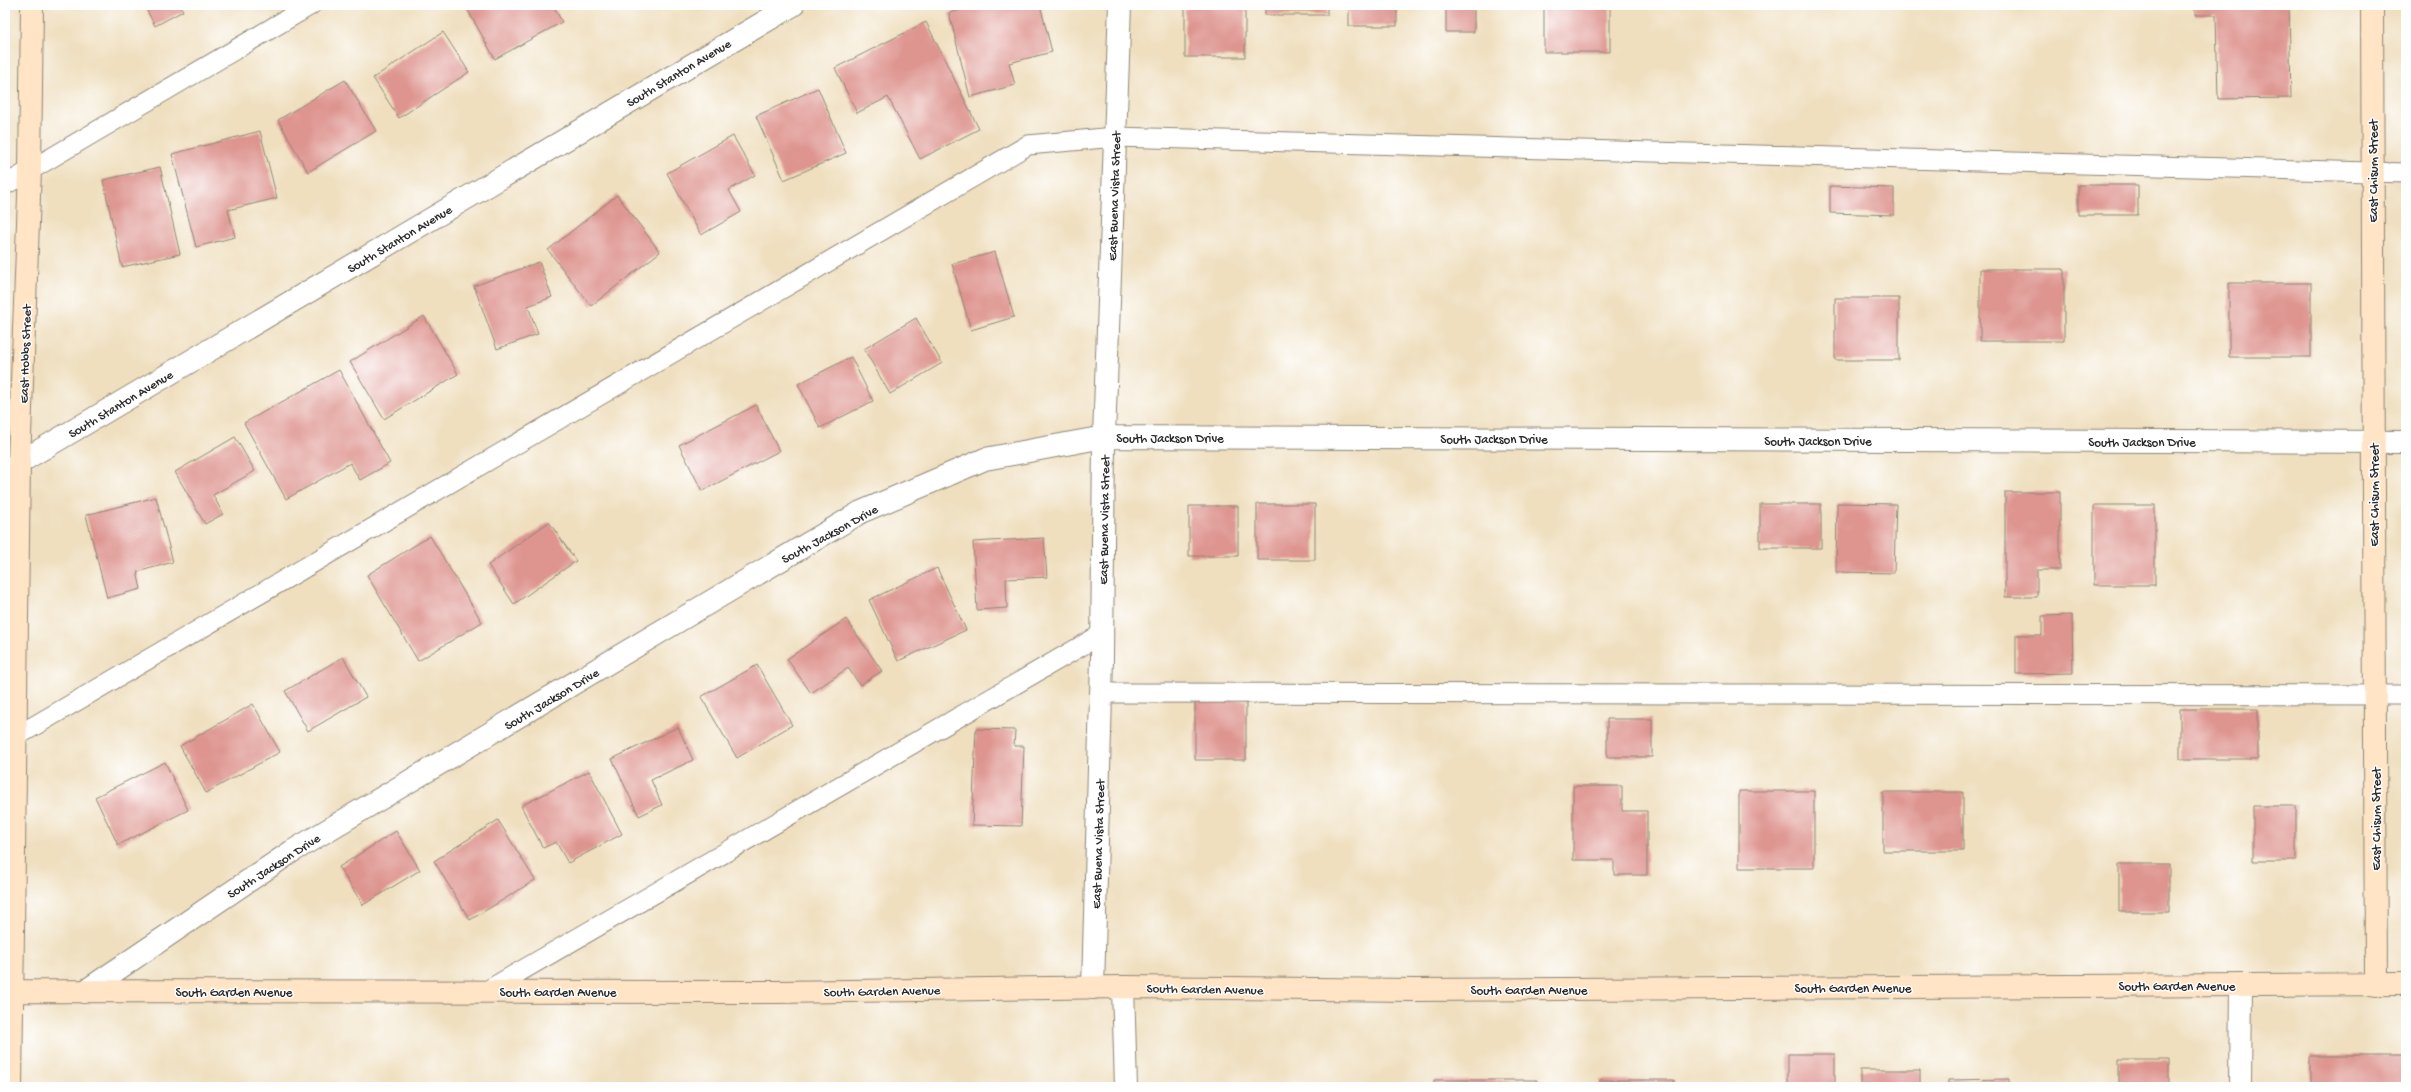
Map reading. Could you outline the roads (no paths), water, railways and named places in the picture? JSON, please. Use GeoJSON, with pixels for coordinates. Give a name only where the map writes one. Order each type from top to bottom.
{"type":"FeatureCollection","features":[{"type":"Feature","properties":{"kind":"street","name":"East Hobbs Street"},"geometry":{"type":"LineString","coordinates":[[11,1087],[9,991],[12,467],[30,170],[32,5]]}},
{"type":"Feature","properties":{"kind":"street","name":"South Stanton Avenue"},"geometry":{"type":"LineString","coordinates":[[12,467],[793,5]]}},
{"type":"Feature","properties":{"kind":"street","name":"East Buena Vista Street"},"geometry":{"type":"LineString","coordinates":[[1093,988],[1101,693],[1104,437],[1120,5]]}},
{"type":"Feature","properties":{"kind":"street","name":"East Chisum Street"},"geometry":{"type":"LineString","coordinates":[[2372,5],[2376,984]]}},
{"type":"Feature","properties":{"kind":"street","name":"South Jackson Drive"},"geometry":{"type":"LineString","coordinates":[[84,992],[291,852],[862,512],[985,459],[1104,437],[2406,442]]}},
{"type":"Feature","properties":{"kind":"street"},"geometry":{"type":"LineString","coordinates":[[2240,1087],[2241,984]]}},
{"type":"Feature","properties":{"kind":"street","name":"South Garden Avenue"},"geometry":{"type":"LineString","coordinates":[[9,991],[488,990],[778,992],[1123,987],[1415,990],[2406,984]]}},
{"type":"Feature","properties":{"kind":"street"},"geometry":{"type":"LineString","coordinates":[[1123,987],[1126,1087]]}},
{"type":"Feature","properties":{"kind":"lane"},"geometry":{"type":"LineString","coordinates":[[5,185],[311,5]]}},
{"type":"Feature","properties":{"kind":"lane"},"geometry":{"type":"LineString","coordinates":[[11,740],[1028,144],[1115,137],[2406,173]]}},
{"type":"Feature","properties":{"kind":"lane"},"geometry":{"type":"LineString","coordinates":[[488,990],[1102,634]]}},
{"type":"Feature","properties":{"kind":"lane"},"geometry":{"type":"LineString","coordinates":[[1101,693],[2406,695]]}}]}
